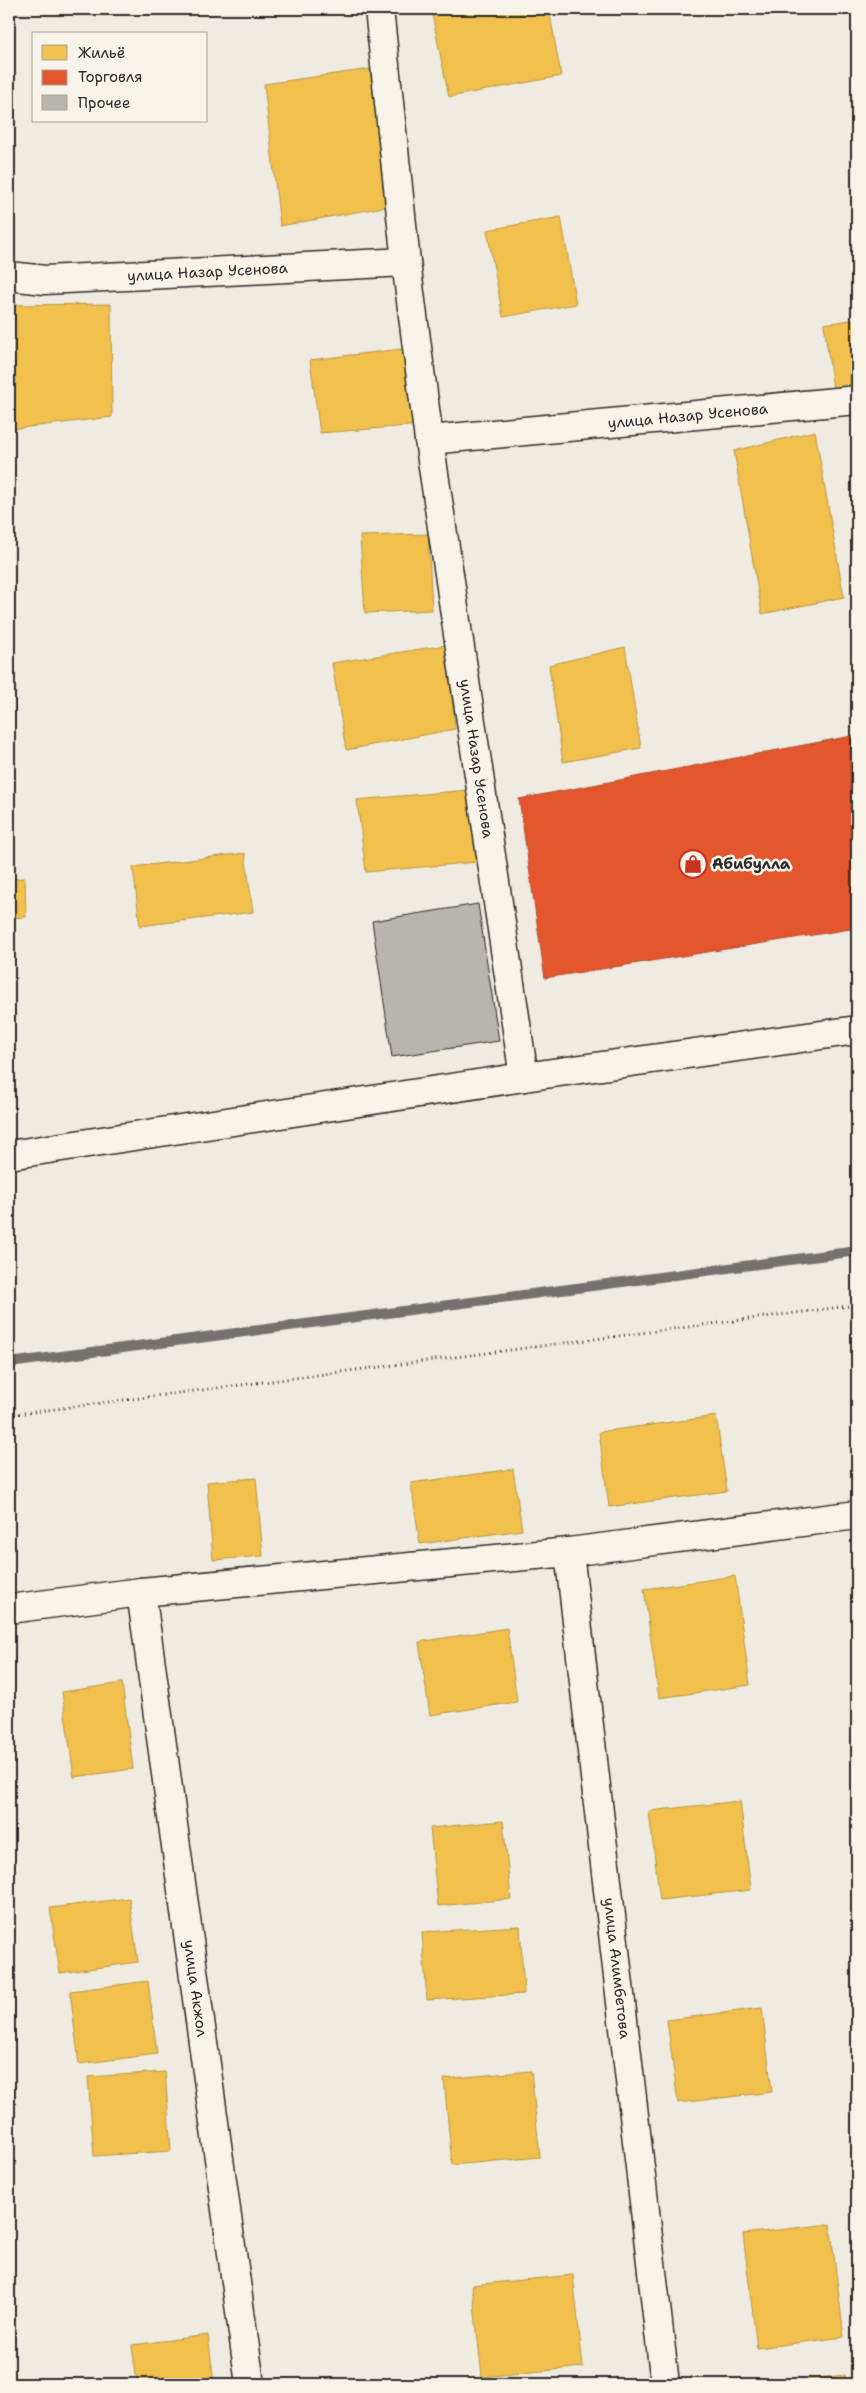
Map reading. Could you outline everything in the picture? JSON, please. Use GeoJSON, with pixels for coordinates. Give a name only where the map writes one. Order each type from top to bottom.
{"type":"FeatureCollection","features":[{"type":"Feature","properties":{"kind":"street","name":"улица Назар Усенова"},"geometry":{"type":"LineString","coordinates":[[379,9],[406,262],[429,440],[524,1077]]}},
{"type":"Feature","properties":{"kind":"street","name":"улица Назар Усенова"},"geometry":{"type":"LineString","coordinates":[[9,276],[46,280],[406,262]]}},
{"type":"Feature","properties":{"kind":"street","name":"улица Назар Усенова"},"geometry":{"type":"LineString","coordinates":[[429,440],[857,400]]}},
{"type":"Feature","properties":{"kind":"street"},"geometry":{"type":"LineString","coordinates":[[9,1155],[524,1077],[857,1030]]}},
{"type":"Feature","properties":{"kind":"street"},"geometry":{"type":"LineString","coordinates":[[9,1609],[141,1592],[569,1552],[857,1516]]}},
{"type":"Feature","properties":{"kind":"street","name":"улица Алимбетова"},"geometry":{"type":"LineString","coordinates":[[569,1552],[665,2384]]}},
{"type":"Feature","properties":{"kind":"street","name":"улица Акжол"},"geometry":{"type":"LineString","coordinates":[[141,1592],[250,2384]]}},
{"type":"Feature","properties":{"kind":"path"},"geometry":{"type":"LineString","coordinates":[[9,1415],[857,1305]]}},
{"type":"Feature","properties":{"kind":"building: Жильё"},"geometry":{"type":"Polygon","coordinates":[[[431,9],[549,9],[561,76],[449,97],[431,9]]]}},
{"type":"Feature","properties":{"kind":"building: Жильё"},"geometry":{"type":"Polygon","coordinates":[[[370,69],[389,206],[280,226],[264,84],[370,69]]]}},
{"type":"Feature","properties":{"kind":"building: Жильё"},"geometry":{"type":"Polygon","coordinates":[[[561,217],[576,304],[503,317],[487,230],[561,217]]]}},
{"type":"Feature","properties":{"kind":"building: Жильё"},"geometry":{"type":"Polygon","coordinates":[[[111,304],[112,417],[13,429],[9,376],[9,305],[111,304]]]}},
{"type":"Feature","properties":{"kind":"building: Жильё"},"geometry":{"type":"Polygon","coordinates":[[[857,319],[857,386],[833,389],[824,324],[857,319]]]}},
{"type":"Feature","properties":{"kind":"building: Жильё"},"geometry":{"type":"Polygon","coordinates":[[[410,348],[421,425],[320,433],[310,360],[410,348]]]}},
{"type":"Feature","properties":{"kind":"building: Жильё"},"geometry":{"type":"Polygon","coordinates":[[[815,431],[844,597],[762,614],[734,451],[815,431]]]}},
{"type":"Feature","properties":{"kind":"building: Жильё"},"geometry":{"type":"Polygon","coordinates":[[[428,534],[432,610],[365,613],[360,536],[428,534]]]}},
{"type":"Feature","properties":{"kind":"building: Жильё"},"geometry":{"type":"Polygon","coordinates":[[[446,645],[455,729],[346,750],[332,663],[446,645]]]}},
{"type":"Feature","properties":{"kind":"building: Жильё"},"geometry":{"type":"Polygon","coordinates":[[[625,647],[641,748],[563,762],[549,665],[625,647]]]}},
{"type":"Feature","properties":{"kind":"building: Жильё"},"geometry":{"type":"Polygon","coordinates":[[[468,790],[478,862],[366,872],[357,800],[468,790]]]}},
{"type":"Feature","properties":{"kind":"building: Жильё"},"geometry":{"type":"Polygon","coordinates":[[[245,853],[253,912],[140,926],[133,867],[245,853]]]}},
{"type":"Feature","properties":{"kind":"building: Жильё"},"geometry":{"type":"Polygon","coordinates":[[[25,878],[26,917],[9,918],[9,879],[25,878]]]}},
{"type":"Feature","properties":{"kind":"building: Жильё"},"geometry":{"type":"Polygon","coordinates":[[[716,1416],[727,1491],[609,1507],[599,1432],[716,1416]]]}},
{"type":"Feature","properties":{"kind":"building: Жильё"},"geometry":{"type":"Polygon","coordinates":[[[513,1469],[522,1530],[420,1544],[411,1483],[513,1469]]]}},
{"type":"Feature","properties":{"kind":"building: Жильё"},"geometry":{"type":"Polygon","coordinates":[[[256,1478],[263,1556],[213,1560],[207,1482],[256,1478]]]}},
{"type":"Feature","properties":{"kind":"building: Жильё"},"geometry":{"type":"Polygon","coordinates":[[[735,1576],[750,1685],[659,1698],[644,1589],[735,1576]]]}},
{"type":"Feature","properties":{"kind":"building: Жильё"},"geometry":{"type":"Polygon","coordinates":[[[507,1628],[517,1702],[430,1715],[419,1642],[507,1628]]]}},
{"type":"Feature","properties":{"kind":"building: Жильё"},"geometry":{"type":"Polygon","coordinates":[[[122,1683],[133,1769],[74,1777],[62,1692],[122,1683]]]}},
{"type":"Feature","properties":{"kind":"building: Жильё"},"geometry":{"type":"Polygon","coordinates":[[[740,1801],[751,1890],[660,1900],[649,1811],[740,1801]]]}},
{"type":"Feature","properties":{"kind":"building: Жильё"},"geometry":{"type":"Polygon","coordinates":[[[503,1821],[511,1899],[438,1906],[430,1828],[503,1821]]]}},
{"type":"Feature","properties":{"kind":"building: Жильё"},"geometry":{"type":"Polygon","coordinates":[[[129,1898],[138,1962],[60,1973],[50,1908],[129,1898]]]}},
{"type":"Feature","properties":{"kind":"building: Жильё"},"geometry":{"type":"Polygon","coordinates":[[[520,1926],[524,1994],[427,2000],[422,1932],[520,1926]]]}},
{"type":"Feature","properties":{"kind":"building: Жильё"},"geometry":{"type":"Polygon","coordinates":[[[148,1981],[157,2054],[79,2064],[70,1991],[148,1981]]]}},
{"type":"Feature","properties":{"kind":"building: Жильё"},"geometry":{"type":"Polygon","coordinates":[[[762,2008],[772,2092],[678,2103],[667,2020],[762,2008]]]}},
{"type":"Feature","properties":{"kind":"building: Жильё"},"geometry":{"type":"Polygon","coordinates":[[[531,2071],[540,2157],[452,2165],[444,2079],[531,2071]]]}},
{"type":"Feature","properties":{"kind":"building: Жильё"},"geometry":{"type":"Polygon","coordinates":[[[165,2072],[171,2151],[94,2156],[88,2077],[165,2072]]]}},
{"type":"Feature","properties":{"kind":"building: Жильё"},"geometry":{"type":"Polygon","coordinates":[[[830,2224],[844,2337],[757,2348],[743,2234],[830,2224]]]}},
{"type":"Feature","properties":{"kind":"building: Жильё"},"geometry":{"type":"Polygon","coordinates":[[[573,2275],[583,2367],[482,2377],[472,2285],[573,2275]]]}},
{"type":"Feature","properties":{"kind":"building: Жильё"},"geometry":{"type":"Polygon","coordinates":[[[208,2335],[214,2384],[137,2384],[132,2345],[208,2335]]]}},
{"type":"Feature","properties":{"kind":"building: Жильё"},"geometry":{"type":"Polygon","coordinates":[[[845,2375],[846,2384],[764,2384],[845,2375]]]}},
{"type":"Feature","properties":{"kind":"building: Торговля","name":"Абибулла"},"geometry":{"type":"Polygon","coordinates":[[[857,735],[857,928],[545,978],[519,799],[857,735]]]}},
{"type":"Feature","properties":{"kind":"building: Прочее"},"geometry":{"type":"Polygon","coordinates":[[[478,904],[499,1041],[392,1057],[372,921],[478,904]]]}},
{"type":"Feature","properties":{"kind":"waterway"},"geometry":{"type":"LineString","coordinates":[[9,1363],[857,1251]]}},
{"type":"Feature","properties":{"kind":"place","name":"Абибулла"},"geometry":{"type":"Point","coordinates":[693,864]}}]}
